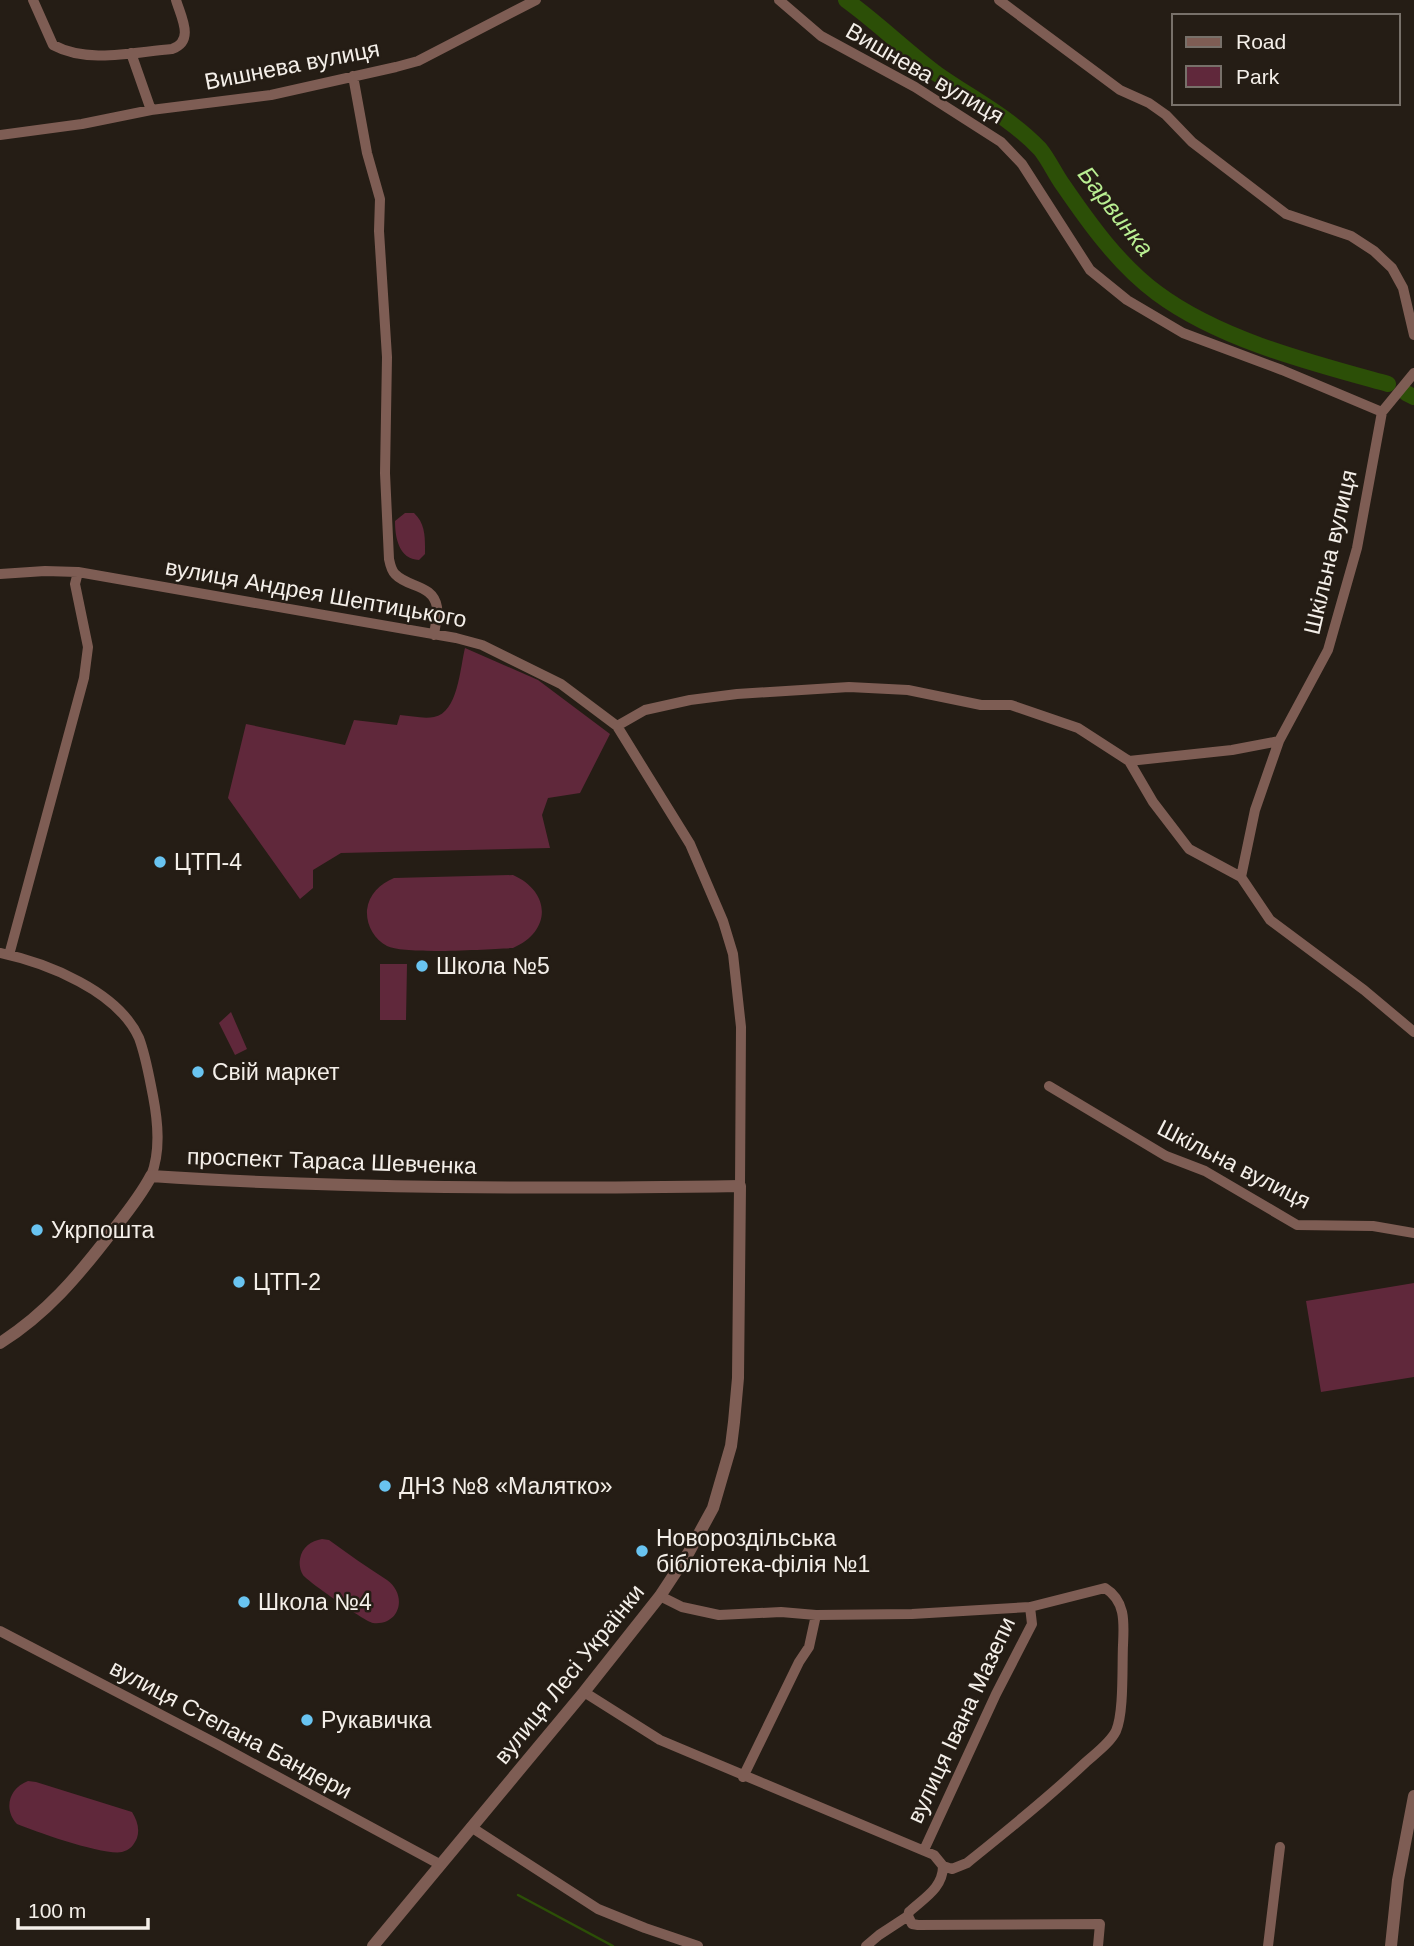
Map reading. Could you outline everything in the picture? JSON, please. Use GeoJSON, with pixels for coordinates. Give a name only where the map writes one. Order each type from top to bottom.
{"type":"FeatureCollection","features":[{"type":"Feature","properties":{"kind":"street"},"geometry":{"type":"LineString","coordinates":[[33,0],[53,45],[61,50],[86,55],[180,47],[185,34],[176,0]]}},
{"type":"Feature","properties":{"kind":"street","name":"Вишнева вулиця"},"geometry":{"type":"LineString","coordinates":[[0,135],[82,124],[151,110],[271,95],[418,61],[522,3],[536,0]]}},
{"type":"Feature","properties":{"kind":"street","name":"Вишнева вулиця"},"geometry":{"type":"LineString","coordinates":[[779,0],[821,36],[915,88],[1002,142],[1022,164],[1090,270],[1127,300],[1183,333],[1282,370],[1382,412]]}},
{"type":"Feature","properties":{"kind":"street"},"geometry":{"type":"LineString","coordinates":[[999,0],[1120,90],[1149,103],[1166,115],[1192,142],[1286,214],[1351,236],[1374,251],[1392,268],[1403,288],[1414,335]]}},
{"type":"Feature","properties":{"kind":"street"},"geometry":{"type":"LineString","coordinates":[[131,53],[151,110]]}},
{"type":"Feature","properties":{"kind":"street"},"geometry":{"type":"LineString","coordinates":[[353,76],[367,153],[380,199],[379,231],[387,357],[385,472],[389,559],[393,572],[398,577],[428,590],[432,595],[438,611],[434,635]]}},
{"type":"Feature","properties":{"kind":"street","name":"Шкільна вулиця"},"geometry":{"type":"LineString","coordinates":[[1241,877],[1255,810],[1279,741],[1328,650],[1357,548],[1382,412],[1414,373]]}},
{"type":"Feature","properties":{"kind":"street"},"geometry":{"type":"LineString","coordinates":[[0,1343],[61,1296],[138,1198],[151,1176],[157,1157],[155,1106],[145,1057],[129,1022],[114,1006],[62,973],[5,954],[84,678],[88,647],[75,584],[78,572]]}},
{"type":"Feature","properties":{"kind":"street","name":"вулиця Андрея Шептицького"},"geometry":{"type":"LineString","coordinates":[[0,574],[78,572],[456,638],[482,645],[561,684],[617,726],[690,844],[723,921],[733,954],[741,1027],[740,1186]]}},
{"type":"Feature","properties":{"kind":"street"},"geometry":{"type":"LineString","coordinates":[[617,726],[645,710],[690,700],[737,694],[849,687],[908,690],[981,705],[1011,705],[1078,728],[1129,761],[1153,802],[1189,849],[1241,877],[1270,920],[1364,990],[1414,1032]]}},
{"type":"Feature","properties":{"kind":"street"},"geometry":{"type":"LineString","coordinates":[[1129,761],[1232,750],[1279,741]]}},
{"type":"Feature","properties":{"kind":"street","name":"Шкільна вулиця"},"geometry":{"type":"LineString","coordinates":[[1049,1086],[1166,1156],[1205,1171],[1297,1225],[1373,1226],[1414,1233]]}},
{"type":"Feature","properties":{"kind":"street","name":"проспект Тараса Шевченка"},"geometry":{"type":"LineString","coordinates":[[151,1176],[356,1185],[561,1188],[740,1186]]}},
{"type":"Feature","properties":{"kind":"street","name":"вулиця Лесі Українки"},"geometry":{"type":"LineString","coordinates":[[373,1946],[587,1694],[660,1595],[713,1508],[731,1446],[738,1378],[740,1186]]}},
{"type":"Feature","properties":{"kind":"street"},"geometry":{"type":"LineString","coordinates":[[587,1694],[660,1741],[924,1850],[934,1855],[943,1866],[952,1869],[967,1863],[1057,1790],[1107,1743],[1116,1730],[1124,1615],[1116,1598],[1105,1588],[1030,1607],[912,1614],[816,1615],[781,1612],[719,1615],[698,1612],[660,1595]]}},
{"type":"Feature","properties":{"kind":"street","name":"вулиця Івана Мазепи"},"geometry":{"type":"LineString","coordinates":[[924,1850],[996,1694],[1032,1624],[1030,1607]]}},
{"type":"Feature","properties":{"kind":"street"},"geometry":{"type":"LineString","coordinates":[[743,1777],[799,1662],[809,1647],[816,1615]]}},
{"type":"Feature","properties":{"kind":"street","name":"вулиця Степана Бандери"},"geometry":{"type":"LineString","coordinates":[[0,1631],[441,1865]]}},
{"type":"Feature","properties":{"kind":"street"},"geometry":{"type":"LineString","coordinates":[[1391,1946],[1398,1880],[1414,1796]]}},
{"type":"Feature","properties":{"kind":"street"},"geometry":{"type":"LineString","coordinates":[[473,1828],[598,1909],[698,1946]]}},
{"type":"Feature","properties":{"kind":"street"},"geometry":{"type":"LineString","coordinates":[[1268,1946],[1280,1847]]}},
{"type":"Feature","properties":{"kind":"street"},"geometry":{"type":"LineString","coordinates":[[866,1946],[908,1916],[909,1912],[937,1887],[943,1876],[943,1866]]}},
{"type":"Feature","properties":{"kind":"street"},"geometry":{"type":"LineString","coordinates":[[908,1916],[912,1924],[918,1925],[1100,1924],[1098,1946]]}},
{"type":"Feature","properties":{"kind":"green space"},"geometry":{"type":"Polygon","coordinates":[[[405,513],[414,513],[423,527],[425,554],[419,560],[407,556],[397,541],[395,521],[405,513]]]}},
{"type":"Feature","properties":{"kind":"green space"},"geometry":{"type":"Polygon","coordinates":[[[465,648],[538,680],[610,734],[580,793],[548,798],[542,815],[550,848],[341,853],[313,870],[313,888],[300,899],[228,798],[246,724],[345,745],[354,720],[397,725],[400,715],[434,717],[442,714],[453,699],[465,648]]]}},
{"type":"Feature","properties":{"kind":"green space"},"geometry":{"type":"Polygon","coordinates":[[[513,875],[535,891],[542,911],[535,932],[513,948],[448,951],[397,949],[382,943],[369,926],[367,910],[370,899],[384,883],[394,878],[513,875]]]}},
{"type":"Feature","properties":{"kind":"green space"},"geometry":{"type":"Polygon","coordinates":[[[380,964],[407,964],[406,1020],[380,1020],[380,964]]]}},
{"type":"Feature","properties":{"kind":"green space"},"geometry":{"type":"Polygon","coordinates":[[[231,1012],[247,1049],[235,1055],[219,1023],[231,1012]]]}},
{"type":"Feature","properties":{"kind":"green space"},"geometry":{"type":"Polygon","coordinates":[[[1414,1283],[1414,1377],[1321,1392],[1306,1301],[1414,1283]]]}},
{"type":"Feature","properties":{"kind":"green space"},"geometry":{"type":"Polygon","coordinates":[[[322,1539],[329,1540],[394,1586],[399,1601],[395,1615],[390,1620],[382,1623],[368,1621],[303,1575],[300,1563],[303,1551],[311,1543],[322,1539]]]}},
{"type":"Feature","properties":{"kind":"green space"},"geometry":{"type":"Polygon","coordinates":[[[28,1781],[132,1812],[138,1828],[135,1843],[122,1852],[113,1852],[86,1847],[17,1824],[10,1812],[10,1800],[16,1789],[28,1781]]]}},
{"type":"Feature","properties":{"kind":"waterway","name":"Барвинка"},"geometry":{"type":"LineString","coordinates":[[846,0],[937,74],[1004,118],[1029,138],[1043,153],[1060,181],[1106,243],[1130,270],[1157,293],[1182,310],[1238,337],[1388,384]]}},
{"type":"Feature","properties":{"kind":"waterway","name":"Барвинка"},"geometry":{"type":"LineString","coordinates":[[1406,393],[1414,397]]}},
{"type":"Feature","properties":{"kind":"waterway"},"geometry":{"type":"LineString","coordinates":[[518,1895],[613,1946]]}},
{"type":"Feature","properties":{"kind":"place","name":"ЦТП-4"},"geometry":{"type":"Point","coordinates":[160,862]}},
{"type":"Feature","properties":{"kind":"place","name":"Школа №5"},"geometry":{"type":"Point","coordinates":[422,966]}},
{"type":"Feature","properties":{"kind":"place","name":"Свiй маркет"},"geometry":{"type":"Point","coordinates":[198,1072]}},
{"type":"Feature","properties":{"kind":"place","name":"Укрпошта"},"geometry":{"type":"Point","coordinates":[37,1230]}},
{"type":"Feature","properties":{"kind":"place","name":"ЦТП-2"},"geometry":{"type":"Point","coordinates":[239,1282]}},
{"type":"Feature","properties":{"kind":"place","name":"ДНЗ №8 «Малятко»"},"geometry":{"type":"Point","coordinates":[385,1486]}},
{"type":"Feature","properties":{"kind":"place","name":"Новороздільська бібліотека-філія №1"},"geometry":{"type":"Point","coordinates":[642,1551]}},
{"type":"Feature","properties":{"kind":"place","name":"Школа №4"},"geometry":{"type":"Point","coordinates":[244,1602]}},
{"type":"Feature","properties":{"kind":"place","name":"Рукавичка"},"geometry":{"type":"Point","coordinates":[307,1720]}}]}
